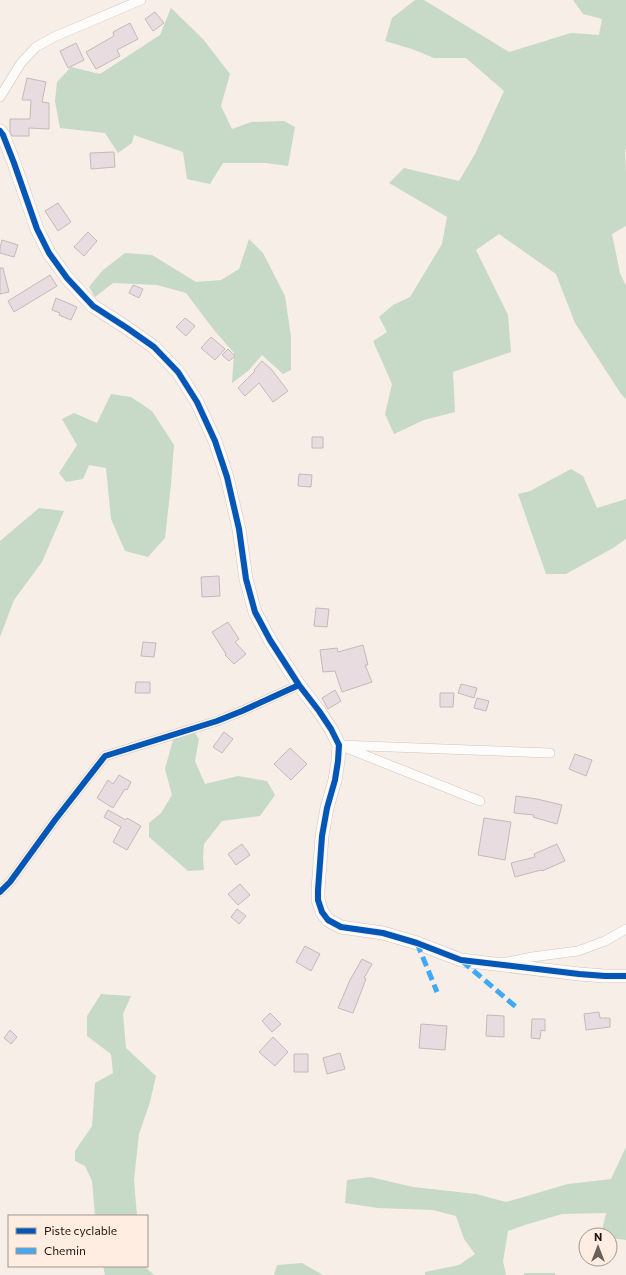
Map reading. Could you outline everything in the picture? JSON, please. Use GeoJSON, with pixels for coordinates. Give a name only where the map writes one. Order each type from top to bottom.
{"type":"FeatureCollection","features":[{"type":"Feature","properties":{"kind":"street"},"geometry":{"type":"LineString","coordinates":[[0,97],[22,63],[36,47],[54,37],[141,0]]}},
{"type":"Feature","properties":{"kind":"street"},"geometry":{"type":"LineString","coordinates":[[0,131],[14,163],[37,229],[49,253],[67,278],[93,306],[154,347],[178,372],[197,402],[215,441],[227,476],[239,529],[246,579],[255,612],[270,640],[299,685],[319,710],[339,745],[335,780],[327,808],[322,836],[318,890],[318,900],[322,912],[328,920],[341,927],[383,933],[416,943],[461,960],[579,974],[626,976]]}},
{"type":"Feature","properties":{"kind":"street"},"geometry":{"type":"LineString","coordinates":[[0,892],[10,882],[59,814],[105,756],[217,721],[299,685]]}},
{"type":"Feature","properties":{"kind":"street"},"geometry":{"type":"LineString","coordinates":[[339,745],[550,753]]}},
{"type":"Feature","properties":{"kind":"street"},"geometry":{"type":"LineString","coordinates":[[339,745],[480,801]]}},
{"type":"Feature","properties":{"kind":"street"},"geometry":{"type":"LineString","coordinates":[[493,965],[532,957],[578,951],[605,941],[626,929]]}},
{"type":"Feature","properties":{"kind":"green space"},"geometry":{"type":"Polygon","coordinates":[[[415,0],[424,0],[509,52],[571,33],[599,35],[602,19],[583,14],[573,0],[626,0],[626,226],[612,234],[620,273],[626,286],[626,399],[621,394],[575,323],[556,274],[499,234],[476,250],[508,315],[511,352],[453,372],[455,412],[424,420],[394,434],[385,414],[392,384],[373,341],[387,332],[379,317],[393,305],[410,297],[442,244],[447,217],[389,183],[404,168],[459,181],[475,154],[504,91],[466,58],[434,58],[412,49],[385,41],[392,18],[415,0]]]}},
{"type":"Feature","properties":{"kind":"green space"},"geometry":{"type":"Polygon","coordinates":[[[171,8],[203,39],[230,74],[221,106],[232,129],[251,122],[284,121],[295,127],[288,166],[266,163],[223,163],[210,184],[187,179],[183,152],[134,135],[132,143],[118,153],[105,133],[60,128],[55,101],[57,82],[71,67],[100,74],[160,35],[171,8]]]}},
{"type":"Feature","properties":{"kind":"green space"},"geometry":{"type":"Polygon","coordinates":[[[249,239],[263,253],[285,296],[291,337],[291,370],[283,374],[262,355],[248,371],[232,383],[234,353],[214,330],[186,293],[157,285],[113,283],[95,297],[89,287],[102,271],[125,253],[152,255],[196,282],[221,280],[239,269],[249,239]]]}},
{"type":"Feature","properties":{"kind":"green space"},"geometry":{"type":"Polygon","coordinates":[[[111,394],[131,397],[152,411],[174,445],[165,538],[148,557],[125,551],[111,519],[106,468],[89,465],[83,479],[66,482],[59,473],[77,445],[62,419],[74,413],[97,423],[111,394]]]}},
{"type":"Feature","properties":{"kind":"green space"},"geometry":{"type":"Polygon","coordinates":[[[571,469],[583,476],[597,508],[626,499],[626,539],[613,548],[566,574],[546,574],[518,494],[530,491],[571,469]]]}},
{"type":"Feature","properties":{"kind":"green space"},"geometry":{"type":"Polygon","coordinates":[[[39,508],[64,511],[42,562],[14,600],[0,637],[0,541],[39,508]]]}},
{"type":"Feature","properties":{"kind":"green space"},"geometry":{"type":"Polygon","coordinates":[[[193,730],[199,739],[195,761],[205,784],[238,776],[267,781],[275,795],[260,816],[222,821],[204,844],[204,870],[188,871],[149,837],[149,823],[161,813],[172,795],[165,769],[173,740],[193,730]]]}},
{"type":"Feature","properties":{"kind":"green space"},"geometry":{"type":"Polygon","coordinates":[[[101,994],[131,996],[123,1014],[126,1048],[156,1076],[150,1102],[139,1134],[134,1180],[137,1215],[95,1215],[92,1181],[85,1166],[75,1161],[75,1151],[92,1126],[95,1083],[113,1073],[111,1054],[87,1036],[87,1016],[101,994]]]}},
{"type":"Feature","properties":{"kind":"green space"},"geometry":{"type":"Polygon","coordinates":[[[626,1147],[626,1240],[618,1239],[618,1227],[603,1227],[606,1213],[562,1214],[508,1231],[503,1261],[506,1275],[425,1275],[425,1272],[459,1265],[475,1254],[464,1239],[456,1216],[433,1210],[378,1208],[345,1203],[347,1180],[370,1177],[413,1187],[476,1194],[506,1202],[568,1184],[611,1179],[626,1147]]]}},
{"type":"Feature","properties":{"kind":"green space"},"geometry":{"type":"Polygon","coordinates":[[[302,1263],[323,1275],[274,1275],[277,1265],[302,1263]]]}},
{"type":"Feature","properties":{"kind":"green space"},"geometry":{"type":"Polygon","coordinates":[[[103,1267],[145,1267],[154,1275],[105,1275],[103,1267]]]}},
{"type":"Feature","properties":{"kind":"green space"},"geometry":{"type":"Polygon","coordinates":[[[524,1273],[555,1273],[555,1275],[524,1275],[524,1273]]]}},
{"type":"Feature","properties":{"kind":"building"},"geometry":{"type":"Polygon","coordinates":[[[155,12],[164,23],[153,31],[145,19],[155,12]]]}},
{"type":"Feature","properties":{"kind":"building"},"geometry":{"type":"Polygon","coordinates":[[[130,23],[138,39],[117,50],[120,56],[96,69],[86,52],[114,36],[113,32],[130,23]]]}},
{"type":"Feature","properties":{"kind":"building"},"geometry":{"type":"Polygon","coordinates":[[[76,43],[84,60],[68,68],[60,51],[76,43]]]}},
{"type":"Feature","properties":{"kind":"building"},"geometry":{"type":"Polygon","coordinates":[[[27,78],[46,82],[42,102],[49,103],[49,129],[29,128],[29,136],[12,136],[10,132],[10,119],[30,119],[31,100],[22,100],[27,78]]]}},
{"type":"Feature","properties":{"kind":"building"},"geometry":{"type":"Polygon","coordinates":[[[114,152],[115,167],[91,169],[90,153],[114,152]]]}},
{"type":"Feature","properties":{"kind":"building"},"geometry":{"type":"Polygon","coordinates":[[[58,203],[71,222],[58,231],[45,211],[58,203]]]}},
{"type":"Feature","properties":{"kind":"building"},"geometry":{"type":"Polygon","coordinates":[[[88,232],[97,241],[84,256],[74,247],[88,232]]]}},
{"type":"Feature","properties":{"kind":"building"},"geometry":{"type":"Polygon","coordinates":[[[2,240],[18,245],[14,257],[0,253],[2,240]]]}},
{"type":"Feature","properties":{"kind":"building"},"geometry":{"type":"Polygon","coordinates":[[[0,268],[3,268],[9,292],[0,294],[0,268]]]}},
{"type":"Feature","properties":{"kind":"building"},"geometry":{"type":"Polygon","coordinates":[[[50,275],[57,286],[14,312],[8,301],[50,275]]]}},
{"type":"Feature","properties":{"kind":"building"},"geometry":{"type":"Polygon","coordinates":[[[133,285],[143,289],[139,298],[129,293],[133,285]]]}},
{"type":"Feature","properties":{"kind":"building"},"geometry":{"type":"Polygon","coordinates":[[[56,298],[77,307],[71,320],[52,310],[56,298]]]}},
{"type":"Feature","properties":{"kind":"building"},"geometry":{"type":"Polygon","coordinates":[[[185,318],[195,326],[186,336],[176,327],[185,318]]]}},
{"type":"Feature","properties":{"kind":"building"},"geometry":{"type":"Polygon","coordinates":[[[211,337],[225,349],[215,360],[201,348],[211,337]]]}},
{"type":"Feature","properties":{"kind":"building"},"geometry":{"type":"Polygon","coordinates":[[[228,349],[235,356],[229,361],[222,355],[228,349]]]}},
{"type":"Feature","properties":{"kind":"building"},"geometry":{"type":"Polygon","coordinates":[[[262,361],[272,370],[288,391],[273,402],[259,383],[245,396],[238,388],[255,371],[254,370],[262,361]]]}},
{"type":"Feature","properties":{"kind":"building"},"geometry":{"type":"Polygon","coordinates":[[[312,437],[323,437],[323,448],[312,448],[312,437]]]}},
{"type":"Feature","properties":{"kind":"building"},"geometry":{"type":"Polygon","coordinates":[[[299,474],[312,475],[311,487],[298,486],[299,474]]]}},
{"type":"Feature","properties":{"kind":"building"},"geometry":{"type":"Polygon","coordinates":[[[219,576],[220,596],[202,597],[201,577],[219,576]]]}},
{"type":"Feature","properties":{"kind":"building"},"geometry":{"type":"Polygon","coordinates":[[[316,608],[329,609],[327,627],[314,626],[316,608]]]}},
{"type":"Feature","properties":{"kind":"building"},"geometry":{"type":"Polygon","coordinates":[[[228,622],[239,639],[235,642],[246,654],[234,664],[225,655],[226,654],[212,632],[228,622]]]}},
{"type":"Feature","properties":{"kind":"building"},"geometry":{"type":"Polygon","coordinates":[[[143,642],[156,643],[154,657],[141,656],[143,642]]]}},
{"type":"Feature","properties":{"kind":"building"},"geometry":{"type":"Polygon","coordinates":[[[363,645],[368,665],[365,665],[372,682],[342,692],[335,671],[323,672],[320,650],[337,648],[338,652],[363,645]]]}},
{"type":"Feature","properties":{"kind":"building"},"geometry":{"type":"Polygon","coordinates":[[[136,682],[150,682],[150,693],[135,693],[136,682]]]}},
{"type":"Feature","properties":{"kind":"building"},"geometry":{"type":"Polygon","coordinates":[[[461,684],[477,688],[474,698],[458,693],[461,684]]]}},
{"type":"Feature","properties":{"kind":"building"},"geometry":{"type":"Polygon","coordinates":[[[335,690],[341,701],[328,709],[322,698],[335,690]]]}},
{"type":"Feature","properties":{"kind":"building"},"geometry":{"type":"Polygon","coordinates":[[[440,693],[454,693],[453,707],[440,707],[440,693]]]}},
{"type":"Feature","properties":{"kind":"building"},"geometry":{"type":"Polygon","coordinates":[[[477,698],[489,701],[486,711],[474,708],[477,698]]]}},
{"type":"Feature","properties":{"kind":"building"},"geometry":{"type":"Polygon","coordinates":[[[224,732],[233,739],[222,753],[213,747],[224,732]]]}},
{"type":"Feature","properties":{"kind":"building"},"geometry":{"type":"Polygon","coordinates":[[[290,748],[307,764],[291,780],[274,764],[290,748]]]}},
{"type":"Feature","properties":{"kind":"building"},"geometry":{"type":"Polygon","coordinates":[[[575,754],[592,760],[586,776],[569,769],[575,754]]]}},
{"type":"Feature","properties":{"kind":"building"},"geometry":{"type":"Polygon","coordinates":[[[119,775],[131,782],[127,790],[125,789],[113,808],[97,798],[108,780],[113,784],[119,775]]]}},
{"type":"Feature","properties":{"kind":"building"},"geometry":{"type":"Polygon","coordinates":[[[516,796],[562,805],[557,824],[533,817],[534,815],[514,813],[516,796]]]}},
{"type":"Feature","properties":{"kind":"building"},"geometry":{"type":"Polygon","coordinates":[[[108,810],[141,826],[127,850],[113,842],[121,827],[104,817],[108,810]]]}},
{"type":"Feature","properties":{"kind":"building"},"geometry":{"type":"Polygon","coordinates":[[[484,818],[511,822],[505,860],[478,855],[484,818]]]}},
{"type":"Feature","properties":{"kind":"building"},"geometry":{"type":"Polygon","coordinates":[[[242,844],[250,855],[236,865],[228,854],[242,844]]]}},
{"type":"Feature","properties":{"kind":"building"},"geometry":{"type":"Polygon","coordinates":[[[557,844],[565,861],[542,871],[515,877],[511,863],[535,857],[534,854],[557,844]]]}},
{"type":"Feature","properties":{"kind":"building"},"geometry":{"type":"Polygon","coordinates":[[[240,884],[250,895],[238,905],[228,894],[240,884]]]}},
{"type":"Feature","properties":{"kind":"building"},"geometry":{"type":"Polygon","coordinates":[[[237,909],[246,916],[239,924],[231,917],[237,909]]]}},
{"type":"Feature","properties":{"kind":"building"},"geometry":{"type":"Polygon","coordinates":[[[305,946],[320,954],[311,971],[296,962],[305,946]]]}},
{"type":"Feature","properties":{"kind":"building"},"geometry":{"type":"Polygon","coordinates":[[[362,959],[372,964],[364,978],[366,979],[353,1013],[338,1008],[350,980],[362,959]]]}},
{"type":"Feature","properties":{"kind":"building"},"geometry":{"type":"Polygon","coordinates":[[[599,1012],[600,1018],[610,1018],[610,1027],[586,1030],[584,1014],[599,1012]]]}},
{"type":"Feature","properties":{"kind":"building"},"geometry":{"type":"Polygon","coordinates":[[[270,1013],[281,1024],[272,1032],[262,1021],[270,1013]]]}},
{"type":"Feature","properties":{"kind":"building"},"geometry":{"type":"Polygon","coordinates":[[[487,1015],[504,1016],[504,1037],[486,1036],[487,1015]]]}},
{"type":"Feature","properties":{"kind":"building"},"geometry":{"type":"Polygon","coordinates":[[[532,1019],[545,1019],[545,1031],[541,1030],[540,1039],[531,1038],[532,1019]]]}},
{"type":"Feature","properties":{"kind":"building"},"geometry":{"type":"Polygon","coordinates":[[[421,1024],[447,1026],[445,1050],[419,1048],[421,1024]]]}},
{"type":"Feature","properties":{"kind":"building"},"geometry":{"type":"Polygon","coordinates":[[[10,1030],[17,1037],[11,1044],[4,1038],[10,1030]]]}},
{"type":"Feature","properties":{"kind":"building"},"geometry":{"type":"Polygon","coordinates":[[[273,1037],[288,1052],[275,1066],[259,1052],[273,1037]]]}},
{"type":"Feature","properties":{"kind":"building"},"geometry":{"type":"Polygon","coordinates":[[[340,1053],[345,1069],[327,1074],[323,1058],[340,1053]]]}},
{"type":"Feature","properties":{"kind":"building"},"geometry":{"type":"Polygon","coordinates":[[[294,1054],[308,1054],[308,1072],[294,1072],[294,1054]]]}},
{"type":"Feature","properties":{"kind":"marked path"},"geometry":{"type":"LineString","coordinates":[[417,943],[437,992]]}},
{"type":"Feature","properties":{"kind":"marked path"},"geometry":{"type":"LineString","coordinates":[[462,961],[516,1007]]}},
{"type":"Feature","properties":{"kind":"cycle path"},"geometry":{"type":"LineString","coordinates":[[0,131],[14,163],[37,229],[49,253],[67,278],[93,306],[154,347],[178,372],[197,402],[215,441],[227,477],[239,529],[246,579],[255,612],[270,640],[299,685],[331,729],[339,745],[335,780],[327,808],[322,836],[318,890],[318,900],[322,912],[328,920],[341,927],[383,933],[417,943],[461,960],[579,974],[626,976]]}},
{"type":"Feature","properties":{"kind":"cycle path"},"geometry":{"type":"LineString","coordinates":[[0,892],[10,882],[55,820],[105,756],[217,721],[299,685]]}}]}
